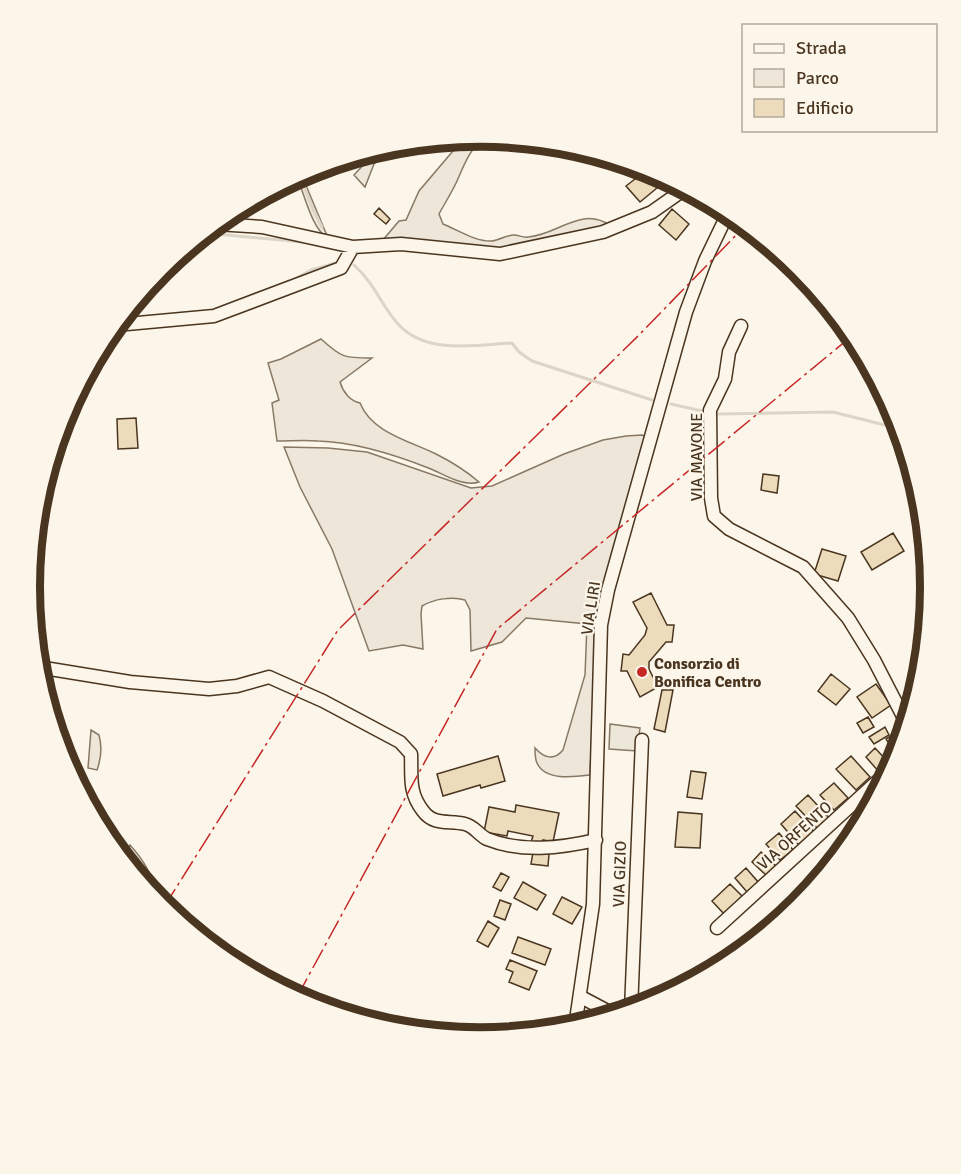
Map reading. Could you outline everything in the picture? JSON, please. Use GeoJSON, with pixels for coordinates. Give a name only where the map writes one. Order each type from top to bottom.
{"type":"FeatureCollection","features":[{"type":"Feature","properties":{"kind":"street"},"geometry":{"type":"LineString","coordinates":[[230,225],[262,228],[353,247],[401,244],[500,254],[603,232],[652,212],[678,194]]}},
{"type":"Feature","properties":{"kind":"street","name":"VIA LIRI"},"geometry":{"type":"LineString","coordinates":[[577,1016],[593,904],[601,625],[608,590],[686,312],[705,261],[724,221]]}},
{"type":"Feature","properties":{"kind":"street"},"geometry":{"type":"LineString","coordinates":[[128,324],[214,316],[341,268],[353,247]]}},
{"type":"Feature","properties":{"kind":"street","name":"VIA MAVONE"},"geometry":{"type":"LineString","coordinates":[[741,326],[729,352],[725,379],[710,410],[711,498],[714,516],[729,529],[803,567],[848,618],[874,660],[902,714]]}},
{"type":"Feature","properties":{"kind":"street"},"geometry":{"type":"LineString","coordinates":[[48,669],[130,682],[209,689],[237,686],[269,677],[323,701],[400,742],[411,754],[410,783],[419,806],[434,820],[445,823],[455,821],[469,825],[486,838],[515,846],[545,848],[572,846],[596,840]]}},
{"type":"Feature","properties":{"kind":"street","name":"VIA GIZIO"},"geometry":{"type":"LineString","coordinates":[[631,1001],[642,740]]}},
{"type":"Feature","properties":{"kind":"street","name":"VIA ORFENTO"},"geometry":{"type":"LineString","coordinates":[[717,928],[874,783]]}},
{"type":"Feature","properties":{"kind":"street"},"geometry":{"type":"LineString","coordinates":[[581,997],[604,1009]]}},
{"type":"Feature","properties":{"kind":"green space"},"geometry":{"type":"Polygon","coordinates":[[[475,147],[439,214],[443,224],[473,238],[486,241],[511,235],[526,237],[539,235],[579,220],[600,220],[611,226],[498,251],[383,240],[399,221],[406,220],[419,191],[456,148],[475,147]]]}},
{"type":"Feature","properties":{"kind":"green space"},"geometry":{"type":"Polygon","coordinates":[[[381,159],[374,164],[365,187],[354,175],[366,162],[381,159]]]}},
{"type":"Feature","properties":{"kind":"green space"},"geometry":{"type":"Polygon","coordinates":[[[305,183],[328,238],[317,227],[300,185],[305,183]]]}},
{"type":"Feature","properties":{"kind":"green space"},"geometry":{"type":"Polygon","coordinates":[[[321,339],[344,356],[372,358],[340,382],[347,396],[360,403],[373,422],[393,435],[448,460],[479,482],[460,482],[431,469],[376,450],[332,442],[277,441],[272,403],[279,400],[268,363],[321,339]]]}},
{"type":"Feature","properties":{"kind":"green space"},"geometry":{"type":"Polygon","coordinates":[[[642,435],[649,438],[597,622],[590,775],[568,777],[546,773],[541,769],[536,760],[535,748],[549,757],[556,756],[563,750],[585,675],[587,624],[526,618],[502,642],[471,651],[470,610],[465,600],[443,599],[422,606],[423,649],[403,645],[369,651],[332,549],[300,487],[284,447],[367,452],[471,488],[492,486],[564,454],[603,440],[642,435]]]}},
{"type":"Feature","properties":{"kind":"green space"},"geometry":{"type":"Polygon","coordinates":[[[91,730],[99,735],[100,739],[101,752],[97,770],[88,768],[91,730]]]}},
{"type":"Feature","properties":{"kind":"green space"},"geometry":{"type":"Polygon","coordinates":[[[130,845],[152,879],[131,855],[127,849],[130,845]]]}},
{"type":"Feature","properties":{"kind":"shaded area"},"geometry":{"type":"Polygon","coordinates":[[[610,724],[640,728],[637,751],[609,749],[610,724]]]}},
{"type":"Feature","properties":{"kind":"building"},"geometry":{"type":"Polygon","coordinates":[[[639,176],[651,181],[657,188],[640,202],[626,186],[639,176]]]}},
{"type":"Feature","properties":{"kind":"building"},"geometry":{"type":"Polygon","coordinates":[[[379,208],[390,219],[386,224],[374,214],[379,208]]]}},
{"type":"Feature","properties":{"kind":"building"},"geometry":{"type":"Polygon","coordinates":[[[672,209],[689,224],[676,240],[659,225],[672,209]]]}},
{"type":"Feature","properties":{"kind":"building"},"geometry":{"type":"Polygon","coordinates":[[[136,418],[138,448],[118,449],[117,419],[136,418]]]}},
{"type":"Feature","properties":{"kind":"building"},"geometry":{"type":"Polygon","coordinates":[[[763,474],[779,476],[777,493],[761,490],[763,474]]]}},
{"type":"Feature","properties":{"kind":"building"},"geometry":{"type":"Polygon","coordinates":[[[893,533],[904,551],[872,570],[861,552],[893,533]]]}},
{"type":"Feature","properties":{"kind":"building"},"geometry":{"type":"Polygon","coordinates":[[[822,549],[846,556],[838,581],[814,574],[822,549]]]}},
{"type":"Feature","properties":{"kind":"building"},"geometry":{"type":"Polygon","coordinates":[[[651,593],[667,625],[674,625],[672,642],[666,642],[649,662],[649,669],[658,687],[640,697],[627,671],[621,671],[623,654],[629,655],[645,635],[647,628],[633,602],[651,593]]]}},
{"type":"Feature","properties":{"kind":"building"},"geometry":{"type":"Polygon","coordinates":[[[831,674],[850,689],[836,705],[818,691],[831,674]]]}},
{"type":"Feature","properties":{"kind":"building"},"geometry":{"type":"Polygon","coordinates":[[[876,684],[891,705],[872,718],[857,697],[876,684]]]}},
{"type":"Feature","properties":{"kind":"building"},"geometry":{"type":"Polygon","coordinates":[[[662,690],[673,690],[665,732],[654,729],[662,690]]]}},
{"type":"Feature","properties":{"kind":"building"},"geometry":{"type":"Polygon","coordinates":[[[868,717],[874,727],[863,733],[857,723],[868,717]]]}},
{"type":"Feature","properties":{"kind":"building"},"geometry":{"type":"Polygon","coordinates":[[[885,727],[889,735],[874,744],[869,737],[885,727]]]}},
{"type":"Feature","properties":{"kind":"building"},"geometry":{"type":"Polygon","coordinates":[[[895,733],[890,746],[886,739],[895,733]]]}},
{"type":"Feature","properties":{"kind":"building"},"geometry":{"type":"Polygon","coordinates":[[[875,748],[885,759],[880,771],[879,772],[866,757],[875,748]]]}},
{"type":"Feature","properties":{"kind":"building"},"geometry":{"type":"Polygon","coordinates":[[[498,756],[505,781],[481,788],[480,785],[443,796],[437,774],[498,756]]]}},
{"type":"Feature","properties":{"kind":"building"},"geometry":{"type":"Polygon","coordinates":[[[851,756],[870,777],[856,790],[836,769],[851,756]]]}},
{"type":"Feature","properties":{"kind":"building"},"geometry":{"type":"Polygon","coordinates":[[[691,771],[706,773],[702,799],[687,797],[691,771]]]}},
{"type":"Feature","properties":{"kind":"building"},"geometry":{"type":"Polygon","coordinates":[[[834,783],[848,798],[834,810],[820,795],[834,783]]]}},
{"type":"Feature","properties":{"kind":"building"},"geometry":{"type":"Polygon","coordinates":[[[808,795],[829,818],[818,829],[796,806],[808,795]]]}},
{"type":"Feature","properties":{"kind":"building"},"geometry":{"type":"Polygon","coordinates":[[[516,805],[559,813],[553,842],[543,840],[542,844],[531,842],[533,836],[508,831],[507,836],[484,832],[489,807],[515,812],[516,805]]]}},
{"type":"Feature","properties":{"kind":"building"},"geometry":{"type":"Polygon","coordinates":[[[795,811],[814,832],[799,845],[781,824],[795,811]]]}},
{"type":"Feature","properties":{"kind":"building"},"geometry":{"type":"Polygon","coordinates":[[[678,812],[702,814],[700,848],[675,847],[678,812]]]}},
{"type":"Feature","properties":{"kind":"building"},"geometry":{"type":"Polygon","coordinates":[[[779,833],[793,850],[780,860],[766,844],[779,833]]]}},
{"type":"Feature","properties":{"kind":"building"},"geometry":{"type":"Polygon","coordinates":[[[533,852],[549,854],[548,866],[531,864],[533,852]]]}},
{"type":"Feature","properties":{"kind":"building"},"geometry":{"type":"Polygon","coordinates":[[[761,852],[777,867],[767,876],[752,862],[761,852]]]}},
{"type":"Feature","properties":{"kind":"building"},"geometry":{"type":"Polygon","coordinates":[[[746,868],[759,883],[747,892],[735,878],[746,868]]]}},
{"type":"Feature","properties":{"kind":"building"},"geometry":{"type":"Polygon","coordinates":[[[501,873],[509,877],[501,891],[493,887],[501,873]]]}},
{"type":"Feature","properties":{"kind":"building"},"geometry":{"type":"Polygon","coordinates":[[[523,882],[546,895],[537,910],[514,898],[523,882]]]}},
{"type":"Feature","properties":{"kind":"building"},"geometry":{"type":"Polygon","coordinates":[[[730,884],[743,897],[724,914],[712,901],[730,884]]]}},
{"type":"Feature","properties":{"kind":"building"},"geometry":{"type":"Polygon","coordinates":[[[562,897],[582,907],[572,924],[553,914],[562,897]]]}},
{"type":"Feature","properties":{"kind":"building"},"geometry":{"type":"Polygon","coordinates":[[[500,900],[511,904],[505,920],[494,916],[500,900]]]}},
{"type":"Feature","properties":{"kind":"building"},"geometry":{"type":"Polygon","coordinates":[[[488,921],[499,928],[488,947],[477,941],[488,921]]]}},
{"type":"Feature","properties":{"kind":"building"},"geometry":{"type":"Polygon","coordinates":[[[518,937],[551,949],[545,965],[512,953],[518,937]]]}},
{"type":"Feature","properties":{"kind":"building"},"geometry":{"type":"Polygon","coordinates":[[[510,960],[537,971],[529,990],[509,982],[513,972],[506,969],[510,960]]]}},
{"type":"Feature","properties":{"kind":"waterway"},"geometry":{"type":"LineString","coordinates":[[303,184],[322,227]]}},
{"type":"Feature","properties":{"kind":"waterway"},"geometry":{"type":"LineString","coordinates":[[218,234],[302,242]]}},
{"type":"Feature","properties":{"kind":"waterway"},"geometry":{"type":"LineString","coordinates":[[295,279],[311,270],[339,262]]}},
{"type":"Feature","properties":{"kind":"waterway"},"geometry":{"type":"LineString","coordinates":[[354,265],[398,324],[409,334],[422,340],[452,346],[512,343],[519,352],[532,361],[652,400]]}},
{"type":"Feature","properties":{"kind":"waterway"},"geometry":{"type":"LineString","coordinates":[[671,404],[702,411]]}},
{"type":"Feature","properties":{"kind":"waterway"},"geometry":{"type":"LineString","coordinates":[[718,414],[833,412],[890,426]]}},
{"type":"Feature","properties":{"kind":"power"},"geometry":{"type":"LineString","coordinates":[[169,898],[338,630],[638,336],[739,232]]}},
{"type":"Feature","properties":{"kind":"power"},"geometry":{"type":"LineString","coordinates":[[301,989],[497,629],[845,342]]}},
{"type":"Feature","properties":{"kind":"place","name":"Consorzio di Bonifica Centro"},"geometry":{"type":"Point","coordinates":[642,672]}}]}
